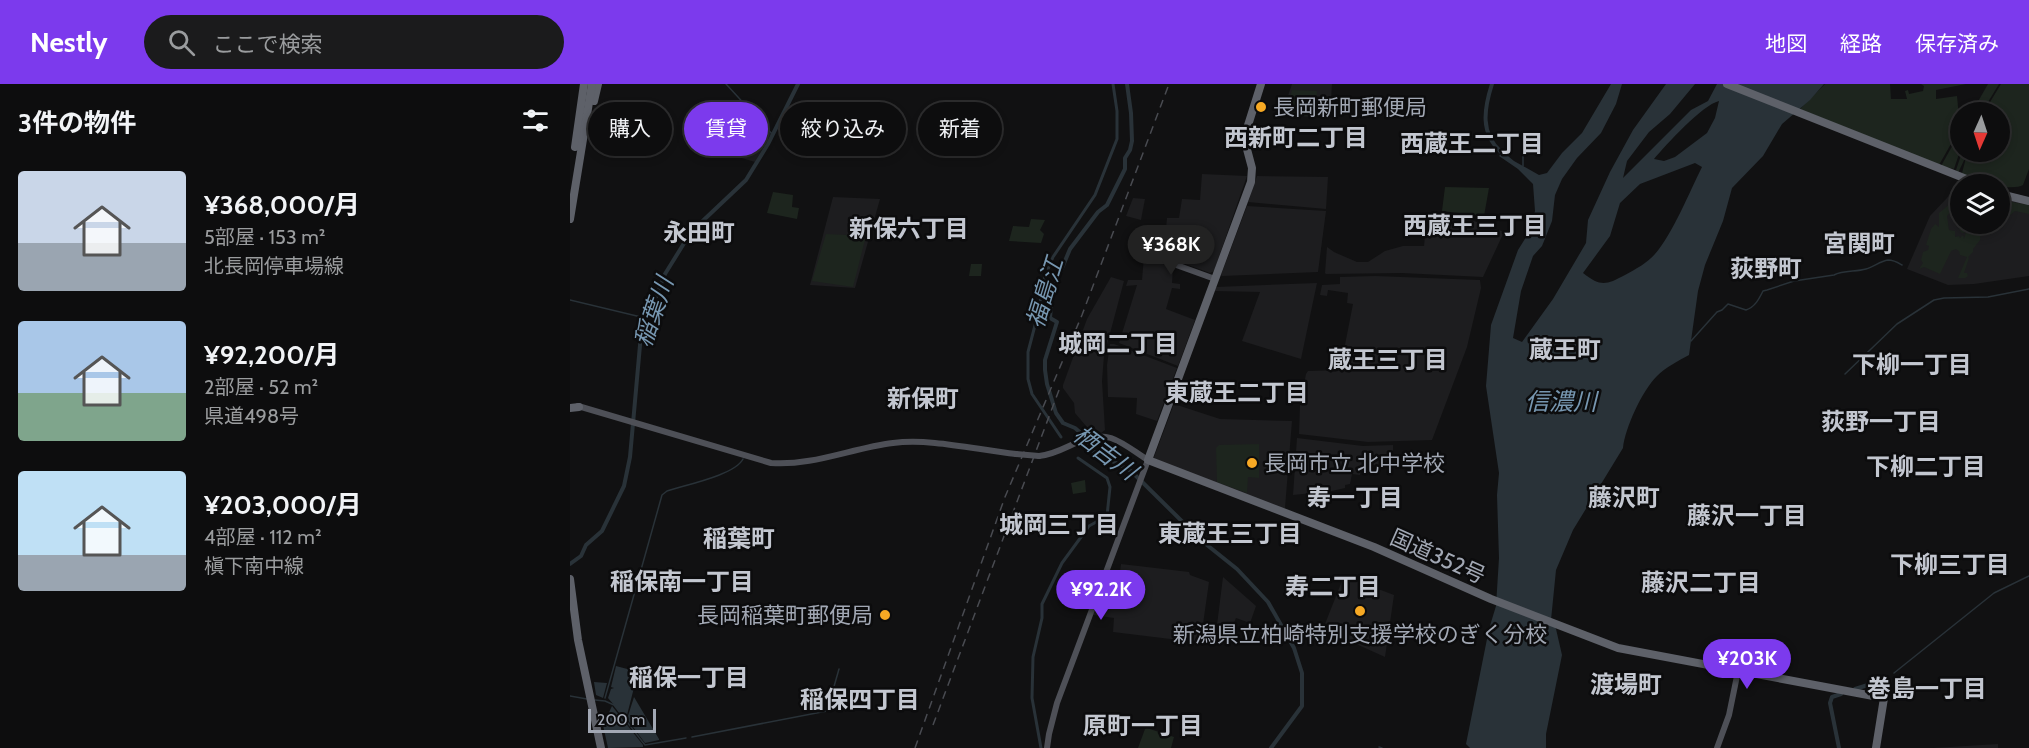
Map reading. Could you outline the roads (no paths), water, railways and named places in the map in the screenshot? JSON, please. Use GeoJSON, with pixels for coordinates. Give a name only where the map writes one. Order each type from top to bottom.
{"type":"FeatureCollection","features":[{"type":"Feature","properties":{"kind":"highway"},"geometry":{"type":"LineString","coordinates":[[1149,459],[1251,182],[1252,168],[1244,138],[1262,84]]}},
{"type":"Feature","properties":{"kind":"highway"},"geometry":{"type":"LineString","coordinates":[[1719,84],[1948,175]]}},
{"type":"Feature","properties":{"kind":"highway"},"geometry":{"type":"LineString","coordinates":[[1727,84],[1948,175]]}},
{"type":"Feature","properties":{"kind":"highway"},"geometry":{"type":"LineString","coordinates":[[570,219],[571,199],[591,85]]}},
{"type":"Feature","properties":{"kind":"highway"},"geometry":{"type":"LineString","coordinates":[[2010,195],[2029,199]]}},
{"type":"Feature","properties":{"kind":"highway","name":"国道352号"},"geometry":{"type":"LineString","coordinates":[[1149,459],[1406,561],[1481,595],[1618,648],[1884,698],[1876,748]]}},
{"type":"Feature","properties":{"kind":"highway"},"geometry":{"type":"LineString","coordinates":[[570,580],[588,698]]}},
{"type":"Feature","properties":{"kind":"highway"},"geometry":{"type":"LineString","coordinates":[[570,606],[599,748]]}},
{"type":"Feature","properties":{"kind":"main road"},"geometry":{"type":"LineString","coordinates":[[1135,250],[1215,279]]}},
{"type":"Feature","properties":{"kind":"main road"},"geometry":{"type":"LineString","coordinates":[[573,405],[764,462],[827,458],[874,446],[907,441],[1040,456],[1057,453],[1094,436],[1115,440],[1149,459],[1057,703],[1047,748]]}},
{"type":"Feature","properties":{"kind":"main road"},"geometry":{"type":"LineString","coordinates":[[1717,748],[1729,716],[1738,671]]}},
{"type":"Feature","properties":{"kind":"water","name":"信濃川"},"geometry":{"type":"Polygon","coordinates":[[[1611,84],[1622,84],[1616,104],[1601,133],[1577,158],[1562,179],[1555,195],[1552,221],[1542,246],[1533,256],[1521,291],[1513,338],[1522,342],[1553,299],[1586,243],[1588,220],[1610,172],[1633,130],[1666,84],[1695,84],[1670,114],[1649,132],[1627,161],[1623,178],[1691,110],[1708,101],[1717,84],[1824,84],[1810,100],[1782,124],[1763,156],[1732,188],[1698,291],[1689,355],[1661,373],[1640,400],[1631,420],[1623,448],[1573,530],[1556,570],[1551,620],[1556,629],[1562,655],[1546,734],[1546,748],[1470,748],[1466,744],[1489,629],[1496,606],[1499,558],[1497,495],[1499,473],[1486,386],[1491,325],[1518,250],[1528,234],[1535,211],[1533,184],[1518,169],[1499,156],[1503,152],[1539,175],[1547,173],[1562,153],[1582,133],[1611,84]],[[1719,101],[1694,117],[1654,159],[1664,161],[1675,157],[1707,133],[1715,118],[1719,101]],[[1695,163],[1640,184],[1620,203],[1610,236],[1583,273],[1594,281],[1604,283],[1633,270],[1652,257],[1674,224],[1702,167],[1695,163]]]}},
{"type":"Feature","properties":{"kind":"water"},"geometry":{"type":"Polygon","coordinates":[[[616,666],[631,670],[631,672],[638,672],[626,719],[608,698],[611,689],[614,688],[611,687],[616,666]]]}},
{"type":"Feature","properties":{"kind":"water"},"geometry":{"type":"Polygon","coordinates":[[[594,682],[607,683],[603,698],[596,695],[594,682]]]}},
{"type":"Feature","properties":{"kind":"water"},"geometry":{"type":"Polygon","coordinates":[[[634,697],[659,740],[645,743],[627,719],[634,697]]]}},
{"type":"Feature","properties":{"kind":"water"},"geometry":{"type":"Polygon","coordinates":[[[612,706],[643,747],[608,748],[603,725],[612,706]]]}},
{"type":"Feature","properties":{"kind":"waterway"},"geometry":{"type":"LineString","coordinates":[[726,84],[773,135]]}},
{"type":"Feature","properties":{"kind":"waterway","name":"稲葉川"},"geometry":{"type":"LineString","coordinates":[[570,564],[581,556],[586,545],[602,531],[624,486],[630,457],[641,334],[665,274],[691,232],[746,180],[768,144],[798,84]]}},
{"type":"Feature","properties":{"kind":"waterway","name":"福島江"},"geometry":{"type":"LineString","coordinates":[[1061,437],[1032,394],[1028,379],[1028,352],[1044,279],[1053,257],[1095,195],[1117,139],[1117,111],[1113,84]]}},
{"type":"Feature","properties":{"kind":"waterway","name":"栖吉川"},"geometry":{"type":"LineString","coordinates":[[1127,84],[1132,141],[1125,158],[1125,169],[1107,205],[1098,212],[1070,249],[1052,292],[1050,318],[1057,322],[1045,360],[1047,384],[1056,413],[1063,423],[1075,428],[1083,435],[1093,451],[1131,471],[1202,541],[1237,569],[1268,602],[1294,648],[1302,673],[1302,706],[1271,748]]}},
{"type":"Feature","properties":{"kind":"waterway"},"geometry":{"type":"LineString","coordinates":[[1492,84],[1487,102],[1487,129],[1494,145],[1501,152]]}},
{"type":"Feature","properties":{"kind":"waterway"},"geometry":{"type":"LineString","coordinates":[[1490,138],[1500,133]]}},
{"type":"Feature","properties":{"kind":"waterway"},"geometry":{"type":"LineString","coordinates":[[1523,156],[1523,166]]}},
{"type":"Feature","properties":{"kind":"waterway"},"geometry":{"type":"LineString","coordinates":[[1691,341],[1717,312],[1728,304],[1749,309],[1763,291],[1794,281],[1866,269],[1888,260],[1902,265]]}},
{"type":"Feature","properties":{"kind":"waterway"},"geometry":{"type":"LineString","coordinates":[[1845,374],[1897,324],[1934,300],[1988,297],[2029,289]]}},
{"type":"Feature","properties":{"kind":"waterway"},"geometry":{"type":"LineString","coordinates":[[570,300],[648,317]]}},
{"type":"Feature","properties":{"kind":"waterway","name":"福島江"},"geometry":{"type":"LineString","coordinates":[[1041,748],[1032,698],[1033,657],[1042,618],[1042,604],[1062,563],[1089,526],[1107,516],[1110,487],[1107,478],[1078,458]]}},
{"type":"Feature","properties":{"kind":"waterway"},"geometry":{"type":"LineString","coordinates":[[605,698],[662,495],[667,491],[720,475],[738,465],[743,459]]}},
{"type":"Feature","properties":{"kind":"waterway"},"geometry":{"type":"LineString","coordinates":[[1894,673],[1994,593],[2029,576]]}},
{"type":"Feature","properties":{"kind":"waterway"},"geometry":{"type":"LineString","coordinates":[[692,737],[827,711],[839,669]]}},
{"type":"Feature","properties":{"kind":"waterway"},"geometry":{"type":"LineString","coordinates":[[1855,689],[1884,680]]}},
{"type":"Feature","properties":{"kind":"waterway"},"geometry":{"type":"LineString","coordinates":[[1839,748],[1830,703],[1832,697],[1841,694]]}},
{"type":"Feature","properties":{"kind":"waterway"},"geometry":{"type":"LineString","coordinates":[[570,696],[587,699]]}},
{"type":"Feature","properties":{"kind":"waterway"},"geometry":{"type":"LineString","coordinates":[[595,700],[614,705],[645,745],[686,738]]}},
{"type":"Feature","properties":{"kind":"railway"},"geometry":{"type":"LineString","coordinates":[[915,748],[1005,497],[1082,315],[1169,84]]}},
{"type":"Feature","properties":{"kind":"railway"},"geometry":{"type":"LineString","coordinates":[[933,725],[1059,390]]}},
{"type":"Feature","properties":{"kind":"place","name":"長岡新町郵便局"},"geometry":{"type":"Point","coordinates":[1261,107]}},
{"type":"Feature","properties":{"kind":"place","name":"長岡市立 北中学校"},"geometry":{"type":"Point","coordinates":[1252,463]}},
{"type":"Feature","properties":{"kind":"place","name":"新潟県立柏崎特別支援学校のぎく分校"},"geometry":{"type":"Point","coordinates":[1360,611]}},
{"type":"Feature","properties":{"kind":"place","name":"長岡稲葉町郵便局"},"geometry":{"type":"Point","coordinates":[885,615]}},
{"type":"Feature","properties":{"kind":"district","name":"西新町二丁目"},"geometry":{"type":"Point","coordinates":[1296,138]}},
{"type":"Feature","properties":{"kind":"district","name":"西蔵王二丁目"},"geometry":{"type":"Point","coordinates":[1472,144]}},
{"type":"Feature","properties":{"kind":"district","name":"西蔵王三丁目"},"geometry":{"type":"Point","coordinates":[1475,226]}},
{"type":"Feature","properties":{"kind":"district","name":"新保六丁目"},"geometry":{"type":"Point","coordinates":[909,229]}},
{"type":"Feature","properties":{"kind":"district","name":"永田町"},"geometry":{"type":"Point","coordinates":[699,233]}},
{"type":"Feature","properties":{"kind":"district","name":"宮関町"},"geometry":{"type":"Point","coordinates":[1859,244]}},
{"type":"Feature","properties":{"kind":"district","name":"荻野町"},"geometry":{"type":"Point","coordinates":[1766,269]}},
{"type":"Feature","properties":{"kind":"district","name":"城岡二丁目"},"geometry":{"type":"Point","coordinates":[1118,344]}},
{"type":"Feature","properties":{"kind":"district","name":"蔵王町"},"geometry":{"type":"Point","coordinates":[1565,350]}},
{"type":"Feature","properties":{"kind":"district","name":"蔵王三丁目"},"geometry":{"type":"Point","coordinates":[1388,360]}},
{"type":"Feature","properties":{"kind":"district","name":"下柳一丁目"},"geometry":{"type":"Point","coordinates":[1912,365]}},
{"type":"Feature","properties":{"kind":"district","name":"東蔵王二丁目"},"geometry":{"type":"Point","coordinates":[1237,393]}},
{"type":"Feature","properties":{"kind":"district","name":"新保町"},"geometry":{"type":"Point","coordinates":[923,399]}},
{"type":"Feature","properties":{"kind":"district","name":"荻野一丁目"},"geometry":{"type":"Point","coordinates":[1881,422]}},
{"type":"Feature","properties":{"kind":"district","name":"下柳二丁目"},"geometry":{"type":"Point","coordinates":[1926,467]}},
{"type":"Feature","properties":{"kind":"district","name":"寿一丁目"},"geometry":{"type":"Point","coordinates":[1355,498]}},
{"type":"Feature","properties":{"kind":"district","name":"藤沢町"},"geometry":{"type":"Point","coordinates":[1624,498]}},
{"type":"Feature","properties":{"kind":"district","name":"藤沢一丁目"},"geometry":{"type":"Point","coordinates":[1747,516]}},
{"type":"Feature","properties":{"kind":"district","name":"城岡三丁目"},"geometry":{"type":"Point","coordinates":[1059,525]}},
{"type":"Feature","properties":{"kind":"district","name":"東蔵王三丁目"},"geometry":{"type":"Point","coordinates":[1230,534]}},
{"type":"Feature","properties":{"kind":"district","name":"稲葉町"},"geometry":{"type":"Point","coordinates":[739,539]}},
{"type":"Feature","properties":{"kind":"district","name":"下柳三丁目"},"geometry":{"type":"Point","coordinates":[1950,565]}},
{"type":"Feature","properties":{"kind":"district","name":"稲保南一丁目"},"geometry":{"type":"Point","coordinates":[682,582]}},
{"type":"Feature","properties":{"kind":"district","name":"藤沢二丁目"},"geometry":{"type":"Point","coordinates":[1701,583]}},
{"type":"Feature","properties":{"kind":"district","name":"寿二丁目"},"geometry":{"type":"Point","coordinates":[1333,587]}},
{"type":"Feature","properties":{"kind":"district","name":"稲保一丁目"},"geometry":{"type":"Point","coordinates":[689,678]}},
{"type":"Feature","properties":{"kind":"district","name":"渡場町"},"geometry":{"type":"Point","coordinates":[1626,685]}},
{"type":"Feature","properties":{"kind":"district","name":"巻島一丁目"},"geometry":{"type":"Point","coordinates":[1927,689]}},
{"type":"Feature","properties":{"kind":"district","name":"稲保四丁目"},"geometry":{"type":"Point","coordinates":[860,700]}},
{"type":"Feature","properties":{"kind":"district","name":"原町一丁目"},"geometry":{"type":"Point","coordinates":[1143,726]}}]}
